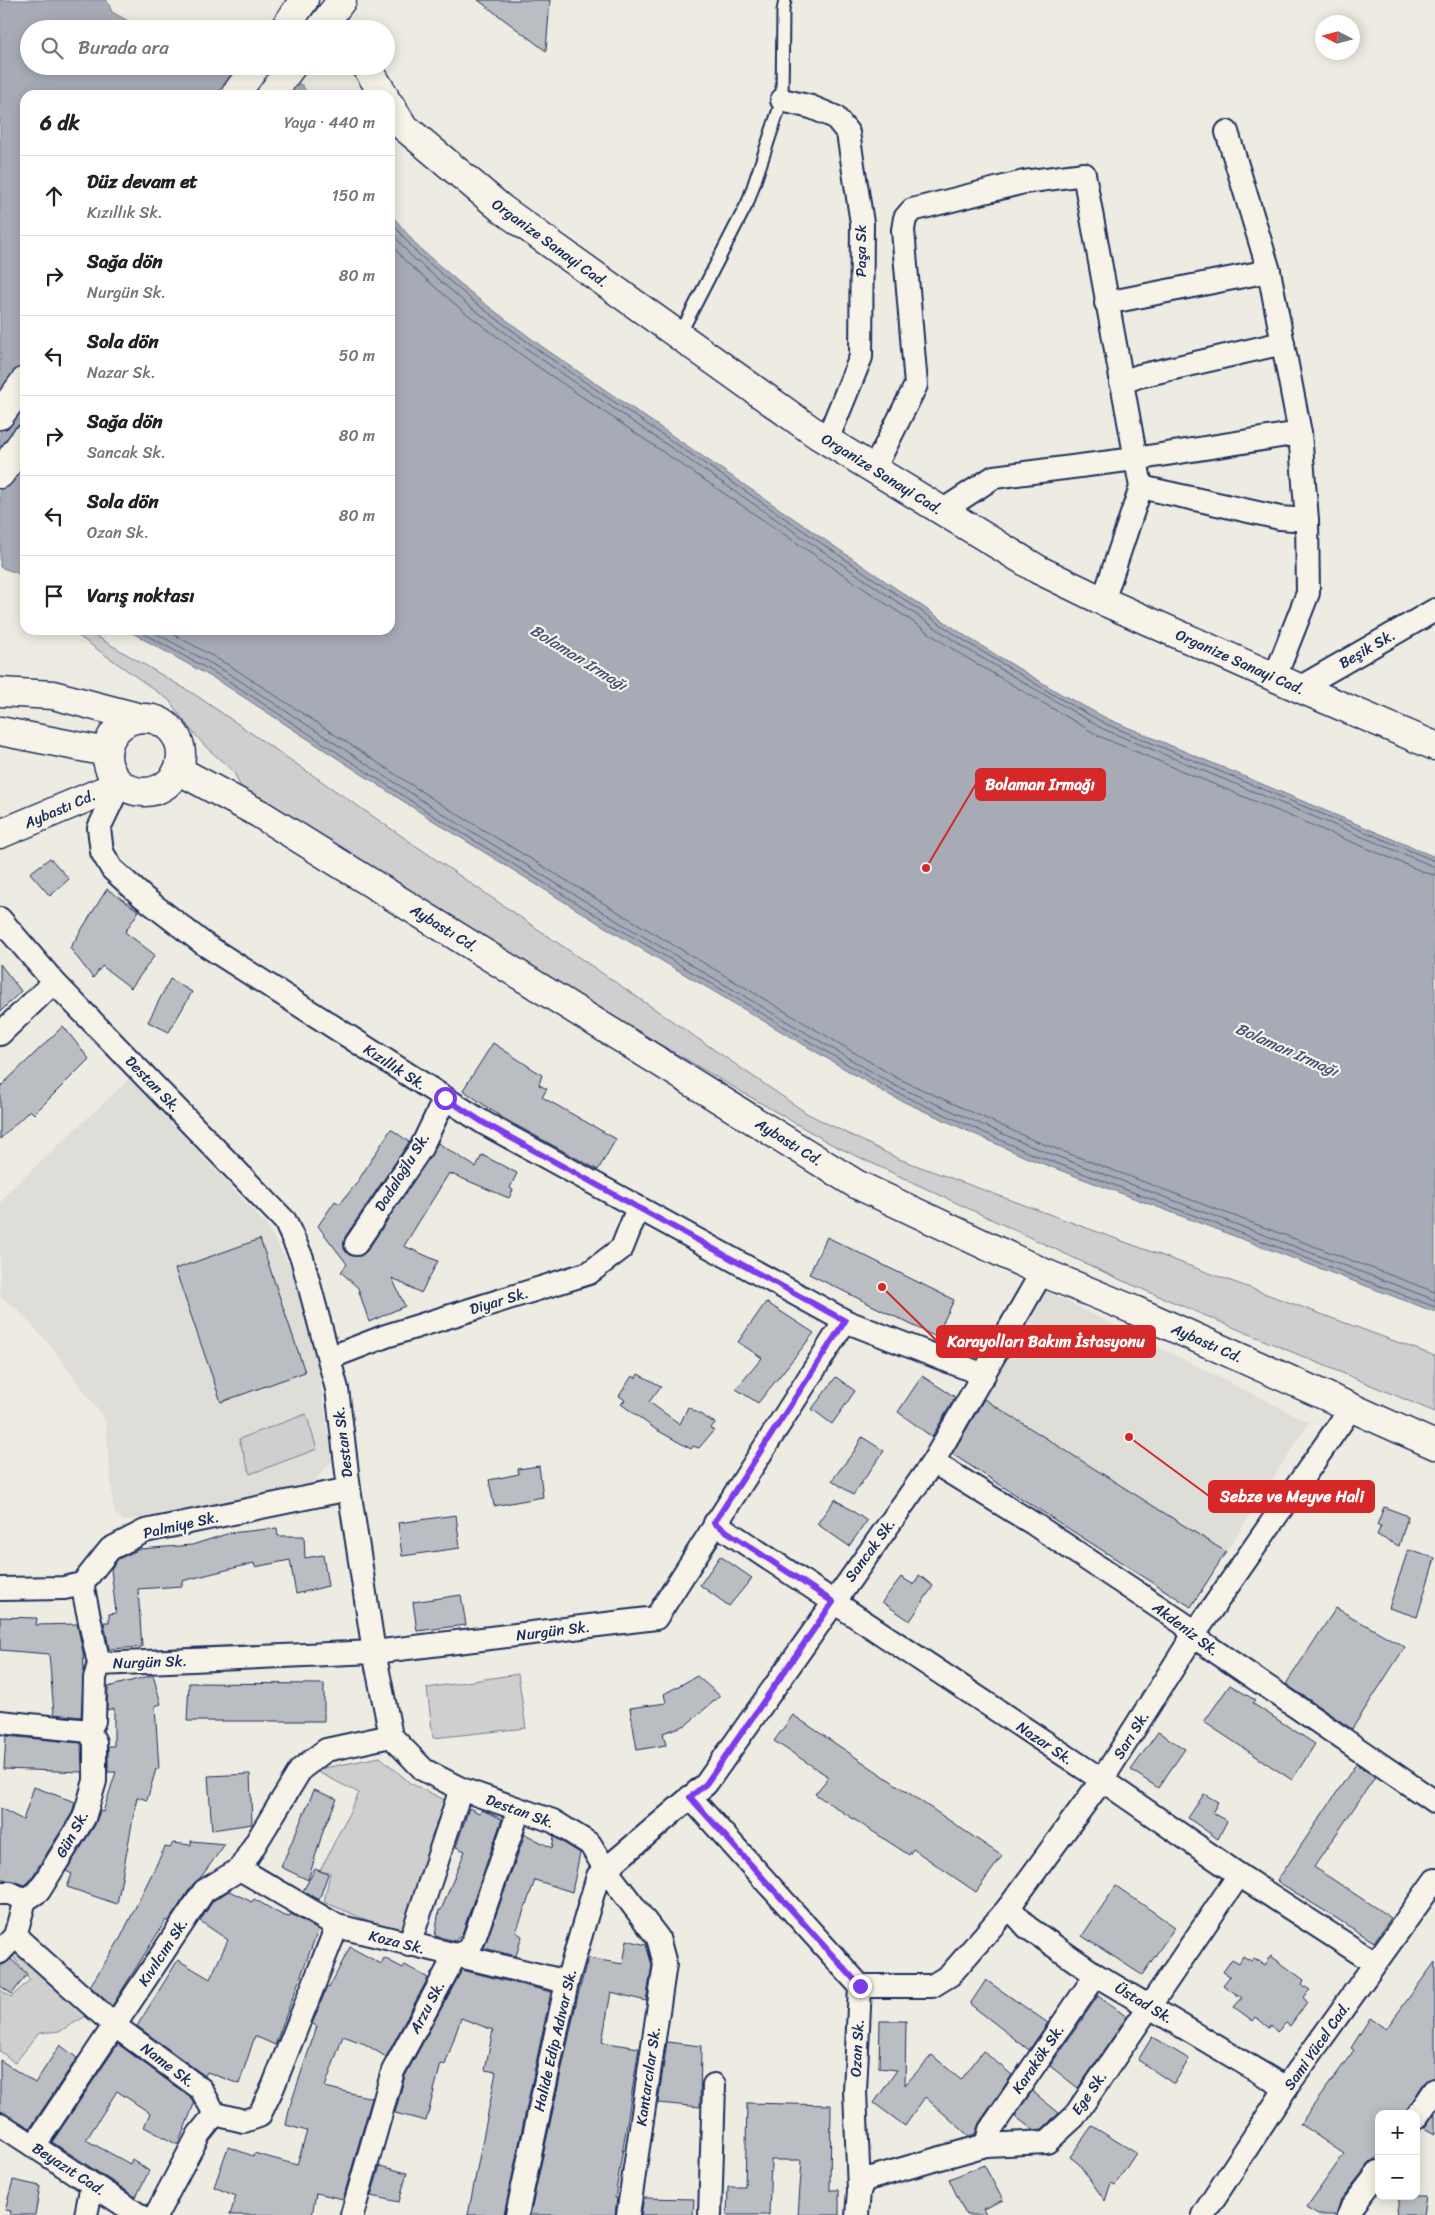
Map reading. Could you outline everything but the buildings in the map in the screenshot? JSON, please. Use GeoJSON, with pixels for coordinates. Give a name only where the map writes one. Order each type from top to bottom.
{"type":"FeatureCollection","features":[{"type":"Feature","properties":{"kind":"main road"},"geometry":{"type":"LineString","coordinates":[[290,20],[304,0]]}},
{"type":"Feature","properties":{"kind":"main road"},"geometry":{"type":"LineString","coordinates":[[329,20],[342,0]]}},
{"type":"Feature","properties":{"kind":"main road"},"geometry":{"type":"LineString","coordinates":[[239,90],[249,75]]}},
{"type":"Feature","properties":{"kind":"main road"},"geometry":{"type":"LineString","coordinates":[[275,90],[286,75]]}},
{"type":"Feature","properties":{"kind":"main road"},"geometry":{"type":"LineString","coordinates":[[372,75],[381,90]]}},
{"type":"Feature","properties":{"kind":"main road","name":"Organize Sanayi Cad."},"geometry":{"type":"LineString","coordinates":[[395,113],[403,126],[502,209],[827,440],[942,511],[1039,570],[1103,601],[1435,746]]}},
{"type":"Feature","properties":{"kind":"main road"},"geometry":{"type":"LineString","coordinates":[[0,415],[20,388]]}},
{"type":"Feature","properties":{"kind":"main road"},"geometry":{"type":"LineString","coordinates":[[0,474],[20,446]]}},
{"type":"Feature","properties":{"kind":"main road"},"geometry":{"type":"LineString","coordinates":[[0,672],[39,694]]}},
{"type":"Feature","properties":{"kind":"main road"},"geometry":{"type":"LineString","coordinates":[[0,692],[53,695],[141,718],[154,719],[166,724],[175,733],[180,745],[181,758],[178,770],[172,780],[164,788],[153,792],[142,792],[120,784],[108,765],[107,752],[111,740],[118,729],[129,721],[141,718]]}},
{"type":"Feature","properties":{"kind":"main road"},"geometry":{"type":"LineString","coordinates":[[0,731],[107,752]]}},
{"type":"Feature","properties":{"kind":"main road","name":"Aybastı Cd."},"geometry":{"type":"LineString","coordinates":[[178,770],[260,814],[856,1184],[1042,1272],[1134,1310],[1435,1445]]}},
{"type":"Feature","properties":{"kind":"main road","name":"Aybastı Cd."},"geometry":{"type":"LineString","coordinates":[[0,834],[120,784]]}},
{"type":"Feature","properties":{"kind":"street","name":"Paşa Sk"},"geometry":{"type":"LineString","coordinates":[[782,100],[811,107],[835,117],[848,134],[862,223],[861,357],[827,440]]}},
{"type":"Feature","properties":{"kind":"street"},"geometry":{"type":"LineString","coordinates":[[1227,132],[1269,271],[1300,433],[1307,520],[1308,593],[1275,677]]}},
{"type":"Feature","properties":{"kind":"street"},"geometry":{"type":"LineString","coordinates":[[874,469],[916,385],[904,230],[905,218],[912,210],[1024,182],[1084,174],[1141,488],[1103,601]]}},
{"type":"Feature","properties":{"kind":"street"},"geometry":{"type":"LineString","coordinates":[[1106,303],[1269,271]]}},
{"type":"Feature","properties":{"kind":"street"},"geometry":{"type":"LineString","coordinates":[[1121,383],[1139,376],[1284,343]]}},
{"type":"Feature","properties":{"kind":"street"},"geometry":{"type":"LineString","coordinates":[[942,511],[994,477],[1135,460],[1300,433]]}},
{"type":"Feature","properties":{"kind":"street"},"geometry":{"type":"LineString","coordinates":[[1141,488],[1280,518],[1307,520]]}},
{"type":"Feature","properties":{"kind":"street","name":"Beşik Sk."},"geometry":{"type":"LineString","coordinates":[[1299,688],[1435,610]]}},
{"type":"Feature","properties":{"kind":"street","name":"Kızıllık Sk."},"geometry":{"type":"LineString","coordinates":[[120,784],[99,828],[102,852],[112,869],[143,897],[204,944],[484,1123],[845,1321],[984,1375]]}},
{"type":"Feature","properties":{"kind":"street","name":"Destan Sk."},"geometry":{"type":"LineString","coordinates":[[0,919],[54,982],[285,1221],[302,1258],[337,1390],[349,1489],[374,1652],[391,1736],[424,1770],[461,1790],[553,1821],[590,1844],[606,1870],[658,1938]]}},
{"type":"Feature","properties":{"kind":"street"},"geometry":{"type":"LineString","coordinates":[[0,1034],[54,982]]}},
{"type":"Feature","properties":{"kind":"street","name":"Dadaloğlu Sk."},"geometry":{"type":"LineString","coordinates":[[356,1244],[421,1148],[445,1098]]}},
{"type":"Feature","properties":{"kind":"street","name":"Diyar Sk."},"geometry":{"type":"LineString","coordinates":[[329,1358],[386,1336],[589,1273],[622,1248],[638,1208]]}},
{"type":"Feature","properties":{"kind":"street","name":"Sancak Sk."},"geometry":{"type":"LineString","coordinates":[[606,1870],[706,1784],[933,1462],[1042,1272]]}},
{"type":"Feature","properties":{"kind":"street","name":"Nurgün Sk."},"geometry":{"type":"LineString","coordinates":[[99,1664],[374,1652],[656,1618],[714,1523],[845,1321]]}},
{"type":"Feature","properties":{"kind":"street","name":"Sarı Sk."},"geometry":{"type":"LineString","coordinates":[[860,1986],[932,1986],[950,1975],[1009,1907],[1102,1780],[1193,1636],[1350,1408]]}},
{"type":"Feature","properties":{"kind":"street","name":"Akdeniz Sk."},"geometry":{"type":"LineString","coordinates":[[933,1462],[1034,1524],[1184,1624],[1193,1636],[1435,1802]]}},
{"type":"Feature","properties":{"kind":"street","name":"Palmiye Sk."},"geometry":{"type":"LineString","coordinates":[[82,1584],[110,1549],[145,1530],[349,1489]]}},
{"type":"Feature","properties":{"kind":"street","name":"Nazar Sk."},"geometry":{"type":"LineString","coordinates":[[714,1523],[1102,1780],[1239,1875],[1375,1963]]}},
{"type":"Feature","properties":{"kind":"street"},"geometry":{"type":"LineString","coordinates":[[0,1589],[64,1588],[82,1584]]}},
{"type":"Feature","properties":{"kind":"street","name":"Gün Sk."},"geometry":{"type":"LineString","coordinates":[[25,1900],[38,1891],[84,1818],[95,1781],[95,1742],[89,1731],[94,1721],[95,1678],[99,1664],[82,1584]]}},
{"type":"Feature","properties":{"kind":"street"},"geometry":{"type":"LineString","coordinates":[[0,1722],[89,1731]]}},
{"type":"Feature","properties":{"kind":"street","name":"Kıvılcım Sk."},"geometry":{"type":"LineString","coordinates":[[34,2146],[204,1891],[240,1869],[302,1769],[326,1750],[391,1736]]}},
{"type":"Feature","properties":{"kind":"street"},"geometry":{"type":"LineString","coordinates":[[409,1945],[461,1790]]}},
{"type":"Feature","properties":{"kind":"street"},"geometry":{"type":"LineString","coordinates":[[690,1797],[860,1986]]}},
{"type":"Feature","properties":{"kind":"street","name":"Arzu Sk."},"geometry":{"type":"LineString","coordinates":[[352,2215],[393,2071],[455,1956],[468,1950],[474,1939],[520,1810]]}},
{"type":"Feature","properties":{"kind":"street","name":"Koza Sk."},"geometry":{"type":"LineString","coordinates":[[240,1869],[337,1926],[567,1982]]}},
{"type":"Feature","properties":{"kind":"street","name":"Halide Edip Adıvar Sk."},"geometry":{"type":"LineString","coordinates":[[517,2215],[567,1982],[598,1876],[606,1870]]}},
{"type":"Feature","properties":{"kind":"street","name":"Ege Sk."},"geometry":{"type":"LineString","coordinates":[[859,2191],[864,2180],[986,2146],[1047,2142],[1074,2117],[1239,1875]]}},
{"type":"Feature","properties":{"kind":"street","name":"Sami Yücel Cad."},"geometry":{"type":"LineString","coordinates":[[1203,2215],[1286,2088],[1435,1880]]}},
{"type":"Feature","properties":{"kind":"street"},"geometry":{"type":"LineString","coordinates":[[0,1893],[10,1893],[25,1900],[7,1944]]}},
{"type":"Feature","properties":{"kind":"street","name":"Üstad Sk."},"geometry":{"type":"LineString","coordinates":[[1009,1907],[1027,1927],[1096,1975],[1286,2088]]}},
{"type":"Feature","properties":{"kind":"street"},"geometry":{"type":"LineString","coordinates":[[156,2215],[199,2134],[215,2114],[244,2121],[259,2116],[273,2087],[337,1926]]}},
{"type":"Feature","properties":{"kind":"street","name":"Kantarcılar Sk."},"geometry":{"type":"LineString","coordinates":[[628,2215],[665,1964],[658,1938]]}},
{"type":"Feature","properties":{"kind":"street","name":"Name Sk."},"geometry":{"type":"LineString","coordinates":[[7,1944],[201,2089],[215,2114]]}},
{"type":"Feature","properties":{"kind":"street","name":"Karakök Sk."},"geometry":{"type":"LineString","coordinates":[[986,2146],[990,2130],[1096,1975]]}},
{"type":"Feature","properties":{"kind":"street","name":"Ozan Sk."},"geometry":{"type":"LineString","coordinates":[[857,2215],[859,2191],[855,2091],[860,1986]]}},
{"type":"Feature","properties":{"kind":"street"},"geometry":{"type":"LineString","coordinates":[[710,2215],[714,2086]]}},
{"type":"Feature","properties":{"kind":"street"},"geometry":{"type":"LineString","coordinates":[[1420,2112],[1435,2090]]}},
{"type":"Feature","properties":{"kind":"street","name":"Beyazıt Cad."},"geometry":{"type":"LineString","coordinates":[[1,2128],[34,2146],[139,2215]]}},
{"type":"Feature","properties":{"kind":"street"},"geometry":{"type":"LineString","coordinates":[[1350,2215],[1352,2207],[1375,2177]]}},
{"type":"Feature","properties":{"kind":"street"},"geometry":{"type":"LineString","coordinates":[[86,2215],[92,2185]]}},
{"type":"Feature","properties":{"kind":"lane"},"geometry":{"type":"LineString","coordinates":[[679,336],[748,202],[782,100],[783,11],[785,0]]}},
{"type":"Feature","properties":{"kind":"shaded area"},"geometry":{"type":"Polygon","coordinates":[[[77,635],[94,635],[194,694],[808,1114],[899,1159],[1435,1356],[1435,1412],[1123,1281],[831,1144],[615,1018],[240,786],[234,772],[205,746],[169,700],[77,635]]]}},
{"type":"Feature","properties":{"kind":"shaded area"},"geometry":{"type":"Polygon","coordinates":[[[129,1079],[265,1223],[291,1268],[314,1340],[332,1461],[310,1486],[124,1521],[114,1513],[105,1420],[52,1347],[17,1309],[0,1297],[0,1204],[6,1194],[129,1079]]]}},
{"type":"Feature","properties":{"kind":"shaded area"},"geometry":{"type":"Polygon","coordinates":[[[1044,1290],[1309,1422],[1191,1607],[949,1452],[1044,1290]]]}},
{"type":"Feature","properties":{"kind":"shaded area"},"geometry":{"type":"Polygon","coordinates":[[[306,1414],[317,1449],[250,1474],[239,1439],[306,1414]]]}},
{"type":"Feature","properties":{"kind":"shaded area"},"geometry":{"type":"Polygon","coordinates":[[[518,1674],[526,1728],[433,1738],[427,1688],[518,1674]]]}},
{"type":"Feature","properties":{"kind":"shaded area"},"geometry":{"type":"Polygon","coordinates":[[[380,1757],[410,1783],[447,1801],[411,1924],[397,1933],[324,1902],[330,1873],[320,1871],[359,1793],[314,1770],[380,1757]]]}},
{"type":"Feature","properties":{"kind":"shaded area"},"geometry":{"type":"Polygon","coordinates":[[[22,1950],[88,2015],[60,2031],[39,2033],[15,2063],[0,2051],[0,1990],[11,1997],[30,1980],[10,1952],[22,1950]]]}},
{"type":"Feature","properties":{"kind":"water"},"geometry":{"type":"Polygon","coordinates":[[[0,0],[107,0],[112,12],[127,20],[20,20],[20,75],[266,75],[302,85],[306,90],[20,90],[20,574],[0,567],[0,0]]]}},
{"type":"Feature","properties":{"kind":"water"},"geometry":{"type":"Polygon","coordinates":[[[395,219],[418,247],[476,297],[544,348],[970,639],[1061,694],[1108,719],[1435,857],[1435,1312],[1025,1157],[889,1095],[613,932],[429,818],[222,683],[136,635],[395,635],[395,219]]]}},
{"type":"Feature","properties":{"kind":"place","name":"Bolaman Irmağı"},"geometry":{"type":"Point","coordinates":[926,868]}},
{"type":"Feature","properties":{"kind":"place","name":"Karayolları Bakım İstasyonu"},"geometry":{"type":"Point","coordinates":[882,1287]}},
{"type":"Feature","properties":{"kind":"place","name":"Sebze ve Meyve Hali"},"geometry":{"type":"Point","coordinates":[1129,1437]}},
{"type":"Feature","properties":{"kind":"route"},"geometry":{"type":"LineString","coordinates":[[445,1098],[484,1123],[845,1321],[714,1523],[833,1602],[706,1784],[690,1797],[860,1986]]}}]}
